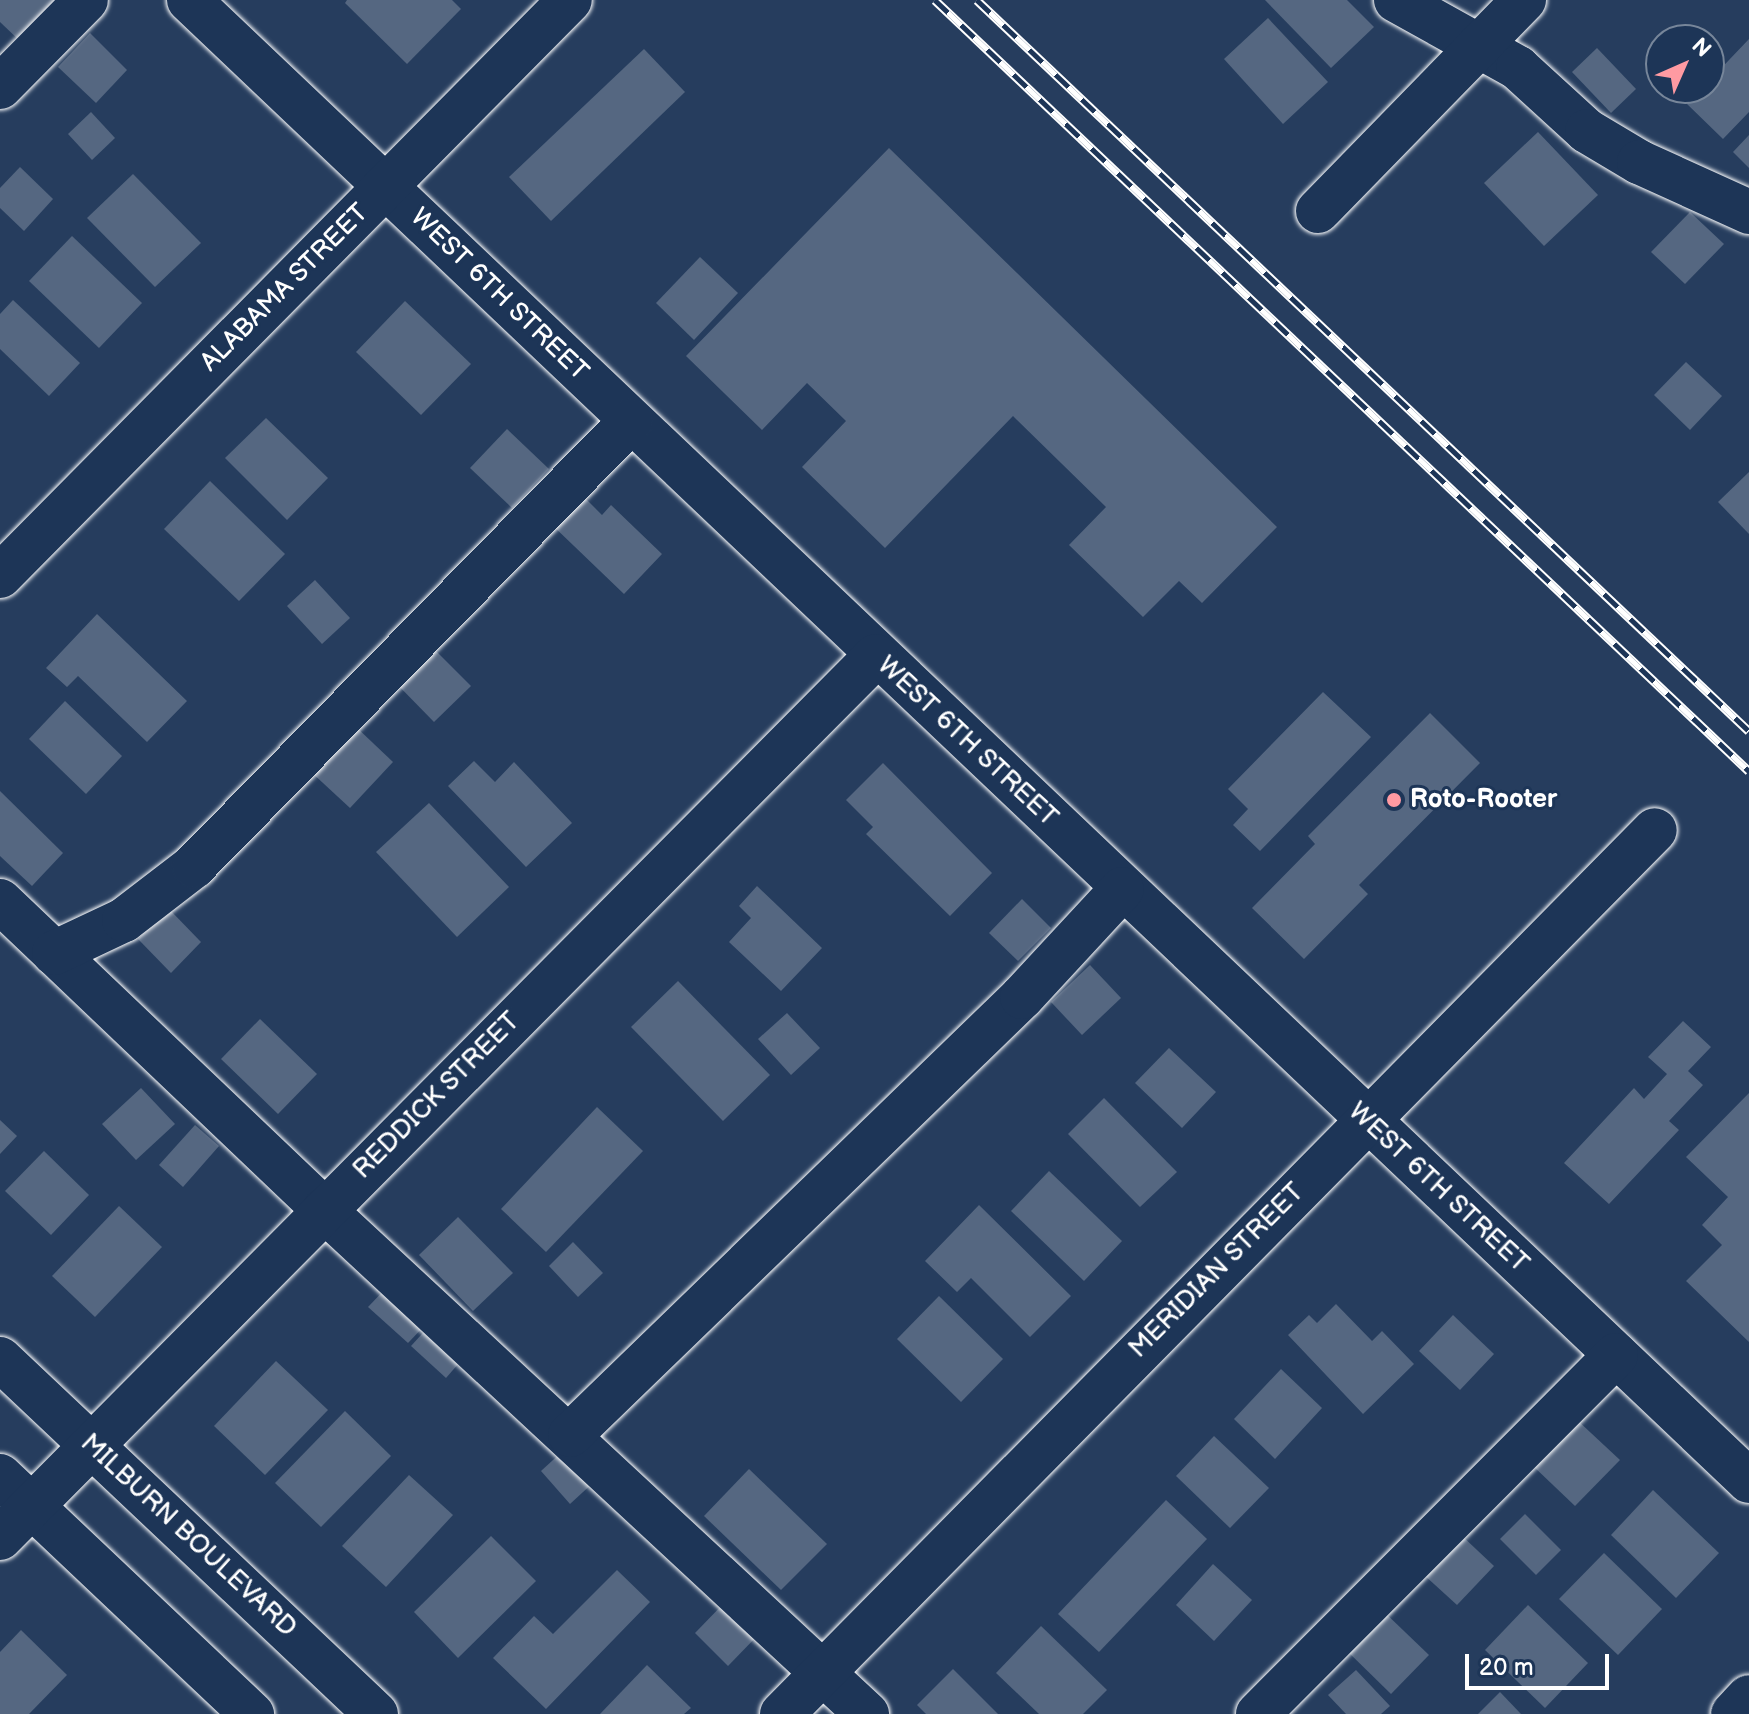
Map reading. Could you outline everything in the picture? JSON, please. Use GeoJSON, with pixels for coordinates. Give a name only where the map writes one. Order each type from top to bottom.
{"type":"FeatureCollection","features":[{"type":"Feature","properties":{"kind":"street"},"geometry":{"type":"LineString","coordinates":[[0,87],[86,0]]}},
{"type":"Feature","properties":{"kind":"street","name":"WEST 6TH STREET"},"geometry":{"type":"LineString","coordinates":[[189,0],[876,656],[1749,1481]]}},
{"type":"Feature","properties":{"kind":"street","name":"ALABAMA STREET"},"geometry":{"type":"LineString","coordinates":[[0,576],[570,0]]}},
{"type":"Feature","properties":{"kind":"street"},"geometry":{"type":"LineString","coordinates":[[1396,0],[1476,48],[1518,68],[1587,131],[1639,162],[1749,212]]}},
{"type":"Feature","properties":{"kind":"street"},"geometry":{"type":"LineString","coordinates":[[1318,211],[1524,0]]}},
{"type":"Feature","properties":{"kind":"street"},"geometry":{"type":"LineString","coordinates":[[54,953],[124,920],[194,866],[631,421]]}},
{"type":"Feature","properties":{"kind":"street","name":"REDDICK STREET"},"geometry":{"type":"LineString","coordinates":[[0,1538],[876,656]]}},
{"type":"Feature","properties":{"kind":"street","name":"MERIDIAN STREET"},"geometry":{"type":"LineString","coordinates":[[782,1714],[1655,830]]}},
{"type":"Feature","properties":{"kind":"street"},"geometry":{"type":"LineString","coordinates":[[570,1435],[1022,997],[1122,889]]}},
{"type":"Feature","properties":{"kind":"street"},"geometry":{"type":"LineString","coordinates":[[0,901],[324,1210],[570,1435],[867,1714]]}},
{"type":"Feature","properties":{"kind":"street"},"geometry":{"type":"LineString","coordinates":[[1258,1714],[1616,1355]]}},
{"type":"Feature","properties":{"kind":"street","name":"MILBURN BOULEVARD"},"geometry":{"type":"LineString","coordinates":[[0,1359],[376,1714]]}},
{"type":"Feature","properties":{"kind":"street"},"geometry":{"type":"LineString","coordinates":[[0,1476],[252,1714]]}},
{"type":"Feature","properties":{"kind":"street"},"geometry":{"type":"LineString","coordinates":[[1733,1714],[1749,1697]]}},
{"type":"Feature","properties":{"kind":"building"},"geometry":{"type":"Polygon","coordinates":[[[0,0],[55,0],[22,43],[0,22],[0,0]]]}},
{"type":"Feature","properties":{"kind":"building"},"geometry":{"type":"Polygon","coordinates":[[[347,0],[452,0],[461,9],[407,64],[345,3],[347,0]]]}},
{"type":"Feature","properties":{"kind":"building"},"geometry":{"type":"Polygon","coordinates":[[[1265,0],[1347,0],[1374,27],[1331,68],[1265,0]]]}},
{"type":"Feature","properties":{"kind":"building"},"geometry":{"type":"Polygon","coordinates":[[[1268,18],[1328,82],[1283,124],[1224,59],[1268,18]]]}},
{"type":"Feature","properties":{"kind":"building"},"geometry":{"type":"Polygon","coordinates":[[[90,33],[127,70],[96,103],[58,67],[90,33]]]}},
{"type":"Feature","properties":{"kind":"building"},"geometry":{"type":"Polygon","coordinates":[[[1749,39],[1749,112],[1723,139],[1687,104],[1725,104],[1725,64],[1749,39]]]}},
{"type":"Feature","properties":{"kind":"building"},"geometry":{"type":"Polygon","coordinates":[[[1597,48],[1636,89],[1611,113],[1572,72],[1597,48]]]}},
{"type":"Feature","properties":{"kind":"building"},"geometry":{"type":"Polygon","coordinates":[[[644,49],[685,92],[551,221],[509,177],[644,49]]]}},
{"type":"Feature","properties":{"kind":"building"},"geometry":{"type":"Polygon","coordinates":[[[91,112],[115,138],[92,160],[68,134],[91,112]]]}},
{"type":"Feature","properties":{"kind":"building"},"geometry":{"type":"Polygon","coordinates":[[[1538,132],[1598,195],[1544,246],[1484,183],[1538,132]]]}},
{"type":"Feature","properties":{"kind":"building"},"geometry":{"type":"Polygon","coordinates":[[[1749,135],[1749,168],[1733,152],[1749,135]]]}},
{"type":"Feature","properties":{"kind":"building"},"geometry":{"type":"Polygon","coordinates":[[[889,148],[1277,527],[1202,603],[1179,581],[1143,617],[1069,545],[1106,507],[1013,416],[885,548],[802,467],[846,421],[807,383],[762,430],[686,356],[889,148]]]}},
{"type":"Feature","properties":{"kind":"building"},"geometry":{"type":"Polygon","coordinates":[[[20,167],[53,199],[24,231],[0,208],[0,188],[20,167]]]}},
{"type":"Feature","properties":{"kind":"building"},"geometry":{"type":"Polygon","coordinates":[[[133,174],[201,243],[155,287],[87,218],[133,174]]]}},
{"type":"Feature","properties":{"kind":"building"},"geometry":{"type":"Polygon","coordinates":[[[1690,212],[1724,244],[1685,284],[1651,252],[1690,212]]]}},
{"type":"Feature","properties":{"kind":"building"},"geometry":{"type":"Polygon","coordinates":[[[72,236],[142,303],[99,348],[29,281],[72,236]]]}},
{"type":"Feature","properties":{"kind":"building"},"geometry":{"type":"Polygon","coordinates":[[[700,257],[738,293],[694,340],[656,303],[700,257]]]}},
{"type":"Feature","properties":{"kind":"building"},"geometry":{"type":"Polygon","coordinates":[[[13,300],[80,363],[49,396],[0,349],[0,314],[13,300]]]}},
{"type":"Feature","properties":{"kind":"building"},"geometry":{"type":"Polygon","coordinates":[[[405,301],[471,364],[421,415],[356,352],[405,301]]]}},
{"type":"Feature","properties":{"kind":"building"},"geometry":{"type":"Polygon","coordinates":[[[1686,362],[1722,396],[1690,430],[1654,395],[1686,362]]]}},
{"type":"Feature","properties":{"kind":"building"},"geometry":{"type":"Polygon","coordinates":[[[266,418],[328,478],[287,520],[225,458],[266,418]]]}},
{"type":"Feature","properties":{"kind":"building"},"geometry":{"type":"Polygon","coordinates":[[[507,429],[549,469],[512,508],[470,468],[507,429]]]}},
{"type":"Feature","properties":{"kind":"building"},"geometry":{"type":"Polygon","coordinates":[[[1749,472],[1749,534],[1718,502],[1749,472]]]}},
{"type":"Feature","properties":{"kind":"building"},"geometry":{"type":"Polygon","coordinates":[[[210,481],[285,554],[239,601],[164,529],[210,481]]]}},
{"type":"Feature","properties":{"kind":"building"},"geometry":{"type":"Polygon","coordinates":[[[578,491],[602,515],[611,505],[662,554],[624,594],[549,522],[578,491]]]}},
{"type":"Feature","properties":{"kind":"building"},"geometry":{"type":"Polygon","coordinates":[[[315,580],[350,618],[322,644],[287,606],[315,580]]]}},
{"type":"Feature","properties":{"kind":"building"},"geometry":{"type":"Polygon","coordinates":[[[97,614],[187,701],[147,742],[78,676],[67,687],[46,668],[97,614]]]}},
{"type":"Feature","properties":{"kind":"building"},"geometry":{"type":"Polygon","coordinates":[[[428,643],[471,686],[434,722],[391,678],[428,643]]]}},
{"type":"Feature","properties":{"kind":"building"},"geometry":{"type":"Polygon","coordinates":[[[1323,692],[1371,737],[1260,851],[1233,825],[1248,809],[1228,789],[1323,692]]]}},
{"type":"Feature","properties":{"kind":"building"},"geometry":{"type":"Polygon","coordinates":[[[65,701],[122,756],[86,794],[29,739],[65,701]]]}},
{"type":"Feature","properties":{"kind":"building","name":"Roto-Rooter"},"geometry":{"type":"Polygon","coordinates":[[[1430,713],[1480,763],[1359,885],[1368,894],[1304,959],[1252,908],[1315,844],[1308,836],[1430,713]]]}},
{"type":"Feature","properties":{"kind":"building"},"geometry":{"type":"Polygon","coordinates":[[[354,725],[393,762],[350,808],[310,771],[354,725]]]}},
{"type":"Feature","properties":{"kind":"building"},"geometry":{"type":"Polygon","coordinates":[[[474,761],[495,782],[514,762],[572,823],[526,867],[448,786],[474,761]]]}},
{"type":"Feature","properties":{"kind":"building"},"geometry":{"type":"Polygon","coordinates":[[[883,763],[992,873],[950,916],[866,834],[873,827],[846,800],[883,763]]]}},
{"type":"Feature","properties":{"kind":"building"},"geometry":{"type":"Polygon","coordinates":[[[0,791],[63,853],[32,886],[0,856],[0,791]]]}},
{"type":"Feature","properties":{"kind":"building"},"geometry":{"type":"Polygon","coordinates":[[[429,803],[509,887],[457,937],[376,852],[429,803]]]}},
{"type":"Feature","properties":{"kind":"building"},"geometry":{"type":"Polygon","coordinates":[[[757,886],[822,948],[781,991],[729,942],[751,918],[739,906],[757,886]]]}},
{"type":"Feature","properties":{"kind":"building"},"geometry":{"type":"Polygon","coordinates":[[[1022,899],[1051,928],[1018,961],[989,933],[1022,899]]]}},
{"type":"Feature","properties":{"kind":"building"},"geometry":{"type":"Polygon","coordinates":[[[169,909],[201,942],[171,973],[138,939],[169,909]]]}},
{"type":"Feature","properties":{"kind":"building"},"geometry":{"type":"Polygon","coordinates":[[[1090,965],[1121,998],[1082,1035],[1051,1002],[1090,965]]]}},
{"type":"Feature","properties":{"kind":"building"},"geometry":{"type":"Polygon","coordinates":[[[678,981],[770,1075],[723,1121],[631,1027],[678,981]]]}},
{"type":"Feature","properties":{"kind":"building"},"geometry":{"type":"Polygon","coordinates":[[[787,1013],[820,1048],[791,1075],[758,1039],[787,1013]]]}},
{"type":"Feature","properties":{"kind":"building"},"geometry":{"type":"Polygon","coordinates":[[[260,1019],[317,1074],[278,1114],[221,1059],[260,1019]]]}},
{"type":"Feature","properties":{"kind":"building"},"geometry":{"type":"Polygon","coordinates":[[[1683,1021],[1711,1047],[1688,1071],[1703,1085],[1669,1121],[1679,1130],[1609,1204],[1564,1163],[1634,1088],[1644,1099],[1667,1074],[1648,1057],[1683,1021]]]}},
{"type":"Feature","properties":{"kind":"building"},"geometry":{"type":"Polygon","coordinates":[[[1169,1048],[1216,1092],[1182,1128],[1135,1083],[1169,1048]]]}},
{"type":"Feature","properties":{"kind":"building"},"geometry":{"type":"Polygon","coordinates":[[[141,1088],[175,1124],[136,1160],[102,1124],[141,1088]]]}},
{"type":"Feature","properties":{"kind":"building"},"geometry":{"type":"Polygon","coordinates":[[[1749,1093],[1749,1342],[1686,1281],[1722,1245],[1702,1225],[1728,1197],[1686,1157],[1749,1093]]]}},
{"type":"Feature","properties":{"kind":"building"},"geometry":{"type":"Polygon","coordinates":[[[1104,1098],[1177,1172],[1140,1207],[1068,1134],[1104,1098]]]}},
{"type":"Feature","properties":{"kind":"building"},"geometry":{"type":"Polygon","coordinates":[[[597,1107],[643,1151],[546,1252],[501,1209],[597,1107]]]}},
{"type":"Feature","properties":{"kind":"building"},"geometry":{"type":"Polygon","coordinates":[[[0,1120],[17,1136],[0,1154],[0,1120]]]}},
{"type":"Feature","properties":{"kind":"building"},"geometry":{"type":"Polygon","coordinates":[[[195,1125],[219,1146],[183,1187],[159,1165],[195,1125]]]}},
{"type":"Feature","properties":{"kind":"building"},"geometry":{"type":"Polygon","coordinates":[[[44,1151],[89,1195],[51,1235],[5,1191],[44,1151]]]}},
{"type":"Feature","properties":{"kind":"building"},"geometry":{"type":"Polygon","coordinates":[[[1049,1171],[1122,1241],[1084,1281],[1011,1211],[1049,1171]]]}},
{"type":"Feature","properties":{"kind":"building"},"geometry":{"type":"Polygon","coordinates":[[[979,1205],[1071,1296],[1030,1337],[971,1278],[957,1292],[925,1261],[979,1205]]]}},
{"type":"Feature","properties":{"kind":"building"},"geometry":{"type":"Polygon","coordinates":[[[119,1206],[162,1247],[95,1317],[52,1276],[119,1206]]]}},
{"type":"Feature","properties":{"kind":"building"},"geometry":{"type":"Polygon","coordinates":[[[458,1217],[513,1273],[473,1311],[419,1255],[458,1217]]]}},
{"type":"Feature","properties":{"kind":"building"},"geometry":{"type":"Polygon","coordinates":[[[573,1242],[603,1273],[578,1297],[549,1266],[573,1242]]]}},
{"type":"Feature","properties":{"kind":"building"},"geometry":{"type":"Polygon","coordinates":[[[390,1284],[429,1321],[408,1343],[368,1307],[390,1284]]]}},
{"type":"Feature","properties":{"kind":"building"},"geometry":{"type":"Polygon","coordinates":[[[939,1296],[1003,1359],[961,1402],[897,1339],[939,1296]]]}},
{"type":"Feature","properties":{"kind":"building"},"geometry":{"type":"Polygon","coordinates":[[[1336,1304],[1372,1341],[1382,1331],[1414,1364],[1363,1414],[1288,1335],[1309,1315],[1317,1323],[1336,1304]]]}},
{"type":"Feature","properties":{"kind":"building"},"geometry":{"type":"Polygon","coordinates":[[[1453,1315],[1494,1354],[1460,1390],[1419,1351],[1453,1315]]]}},
{"type":"Feature","properties":{"kind":"building"},"geometry":{"type":"Polygon","coordinates":[[[431,1324],[466,1355],[446,1378],[411,1346],[431,1324]]]}},
{"type":"Feature","properties":{"kind":"building"},"geometry":{"type":"Polygon","coordinates":[[[276,1361],[328,1410],[265,1475],[214,1426],[276,1361]]]}},
{"type":"Feature","properties":{"kind":"building"},"geometry":{"type":"Polygon","coordinates":[[[1281,1369],[1322,1408],[1275,1459],[1234,1419],[1281,1369]]]}},
{"type":"Feature","properties":{"kind":"building"},"geometry":{"type":"Polygon","coordinates":[[[345,1411],[391,1456],[321,1527],[275,1483],[345,1411]]]}},
{"type":"Feature","properties":{"kind":"building"},"geometry":{"type":"Polygon","coordinates":[[[1576,1419],[1620,1460],[1575,1506],[1532,1465],[1576,1419]]]}},
{"type":"Feature","properties":{"kind":"building"},"geometry":{"type":"Polygon","coordinates":[[[1214,1436],[1269,1488],[1230,1528],[1176,1476],[1214,1436]]]}},
{"type":"Feature","properties":{"kind":"building"},"geometry":{"type":"Polygon","coordinates":[[[565,1449],[595,1481],[570,1504],[541,1471],[565,1449]]]}},
{"type":"Feature","properties":{"kind":"building"},"geometry":{"type":"Polygon","coordinates":[[[749,1469],[827,1544],[781,1590],[704,1516],[749,1469]]]}},
{"type":"Feature","properties":{"kind":"building"},"geometry":{"type":"Polygon","coordinates":[[[409,1475],[453,1515],[386,1587],[342,1546],[409,1475]]]}},
{"type":"Feature","properties":{"kind":"building"},"geometry":{"type":"Polygon","coordinates":[[[1653,1490],[1719,1553],[1676,1598],[1611,1535],[1653,1490]]]}},
{"type":"Feature","properties":{"kind":"building"},"geometry":{"type":"Polygon","coordinates":[[[1166,1500],[1207,1539],[1099,1652],[1058,1614],[1166,1500]]]}},
{"type":"Feature","properties":{"kind":"building"},"geometry":{"type":"Polygon","coordinates":[[[1525,1514],[1561,1550],[1536,1575],[1500,1539],[1525,1514]]]}},
{"type":"Feature","properties":{"kind":"building"},"geometry":{"type":"Polygon","coordinates":[[[1460,1534],[1494,1566],[1457,1605],[1423,1574],[1460,1534]]]}},
{"type":"Feature","properties":{"kind":"building"},"geometry":{"type":"Polygon","coordinates":[[[491,1536],[536,1581],[458,1658],[414,1612],[491,1536]]]}},
{"type":"Feature","properties":{"kind":"building"},"geometry":{"type":"Polygon","coordinates":[[[1604,1553],[1662,1609],[1618,1655],[1559,1599],[1604,1553]]]}},
{"type":"Feature","properties":{"kind":"building"},"geometry":{"type":"Polygon","coordinates":[[[1213,1564],[1252,1600],[1214,1641],[1176,1605],[1213,1564]]]}},
{"type":"Feature","properties":{"kind":"building"},"geometry":{"type":"Polygon","coordinates":[[[617,1570],[650,1602],[546,1709],[493,1658],[534,1616],[553,1634],[617,1570]]]}},
{"type":"Feature","properties":{"kind":"building"},"geometry":{"type":"Polygon","coordinates":[[[727,1600],[760,1633],[728,1666],[695,1633],[727,1600]]]}},
{"type":"Feature","properties":{"kind":"building"},"geometry":{"type":"Polygon","coordinates":[[[1528,1605],[1588,1663],[1545,1708],[1485,1650],[1528,1605]]]}},
{"type":"Feature","properties":{"kind":"building"},"geometry":{"type":"Polygon","coordinates":[[[1380,1608],[1429,1655],[1391,1694],[1343,1647],[1380,1608]]]}},
{"type":"Feature","properties":{"kind":"building"},"geometry":{"type":"Polygon","coordinates":[[[1041,1626],[1107,1690],[1083,1714],[1039,1714],[996,1673],[1041,1626]]]}},
{"type":"Feature","properties":{"kind":"building"},"geometry":{"type":"Polygon","coordinates":[[[21,1630],[67,1675],[29,1714],[0,1714],[0,1652],[21,1630]]]}},
{"type":"Feature","properties":{"kind":"building"},"geometry":{"type":"Polygon","coordinates":[[[647,1665],[691,1708],[684,1714],[600,1714],[647,1665]]]}},
{"type":"Feature","properties":{"kind":"building"},"geometry":{"type":"Polygon","coordinates":[[[953,1669],[998,1714],[926,1714],[917,1705],[953,1669]]]}},
{"type":"Feature","properties":{"kind":"building"},"geometry":{"type":"Polygon","coordinates":[[[1356,1670],[1390,1706],[1381,1714],[1346,1714],[1328,1695],[1356,1670]]]}},
{"type":"Feature","properties":{"kind":"building"},"geometry":{"type":"Polygon","coordinates":[[[1500,1692],[1521,1714],[1478,1714],[1500,1692]]]}},
{"type":"Feature","properties":{"kind":"railway"},"geometry":{"type":"LineString","coordinates":[[935,0],[1749,771]]}},
{"type":"Feature","properties":{"kind":"railway"},"geometry":{"type":"LineString","coordinates":[[977,0],[1749,731]]}},
{"type":"Feature","properties":{"kind":"place","name":"Roto-Rooter"},"geometry":{"type":"Point","coordinates":[1394,800]}}]}
